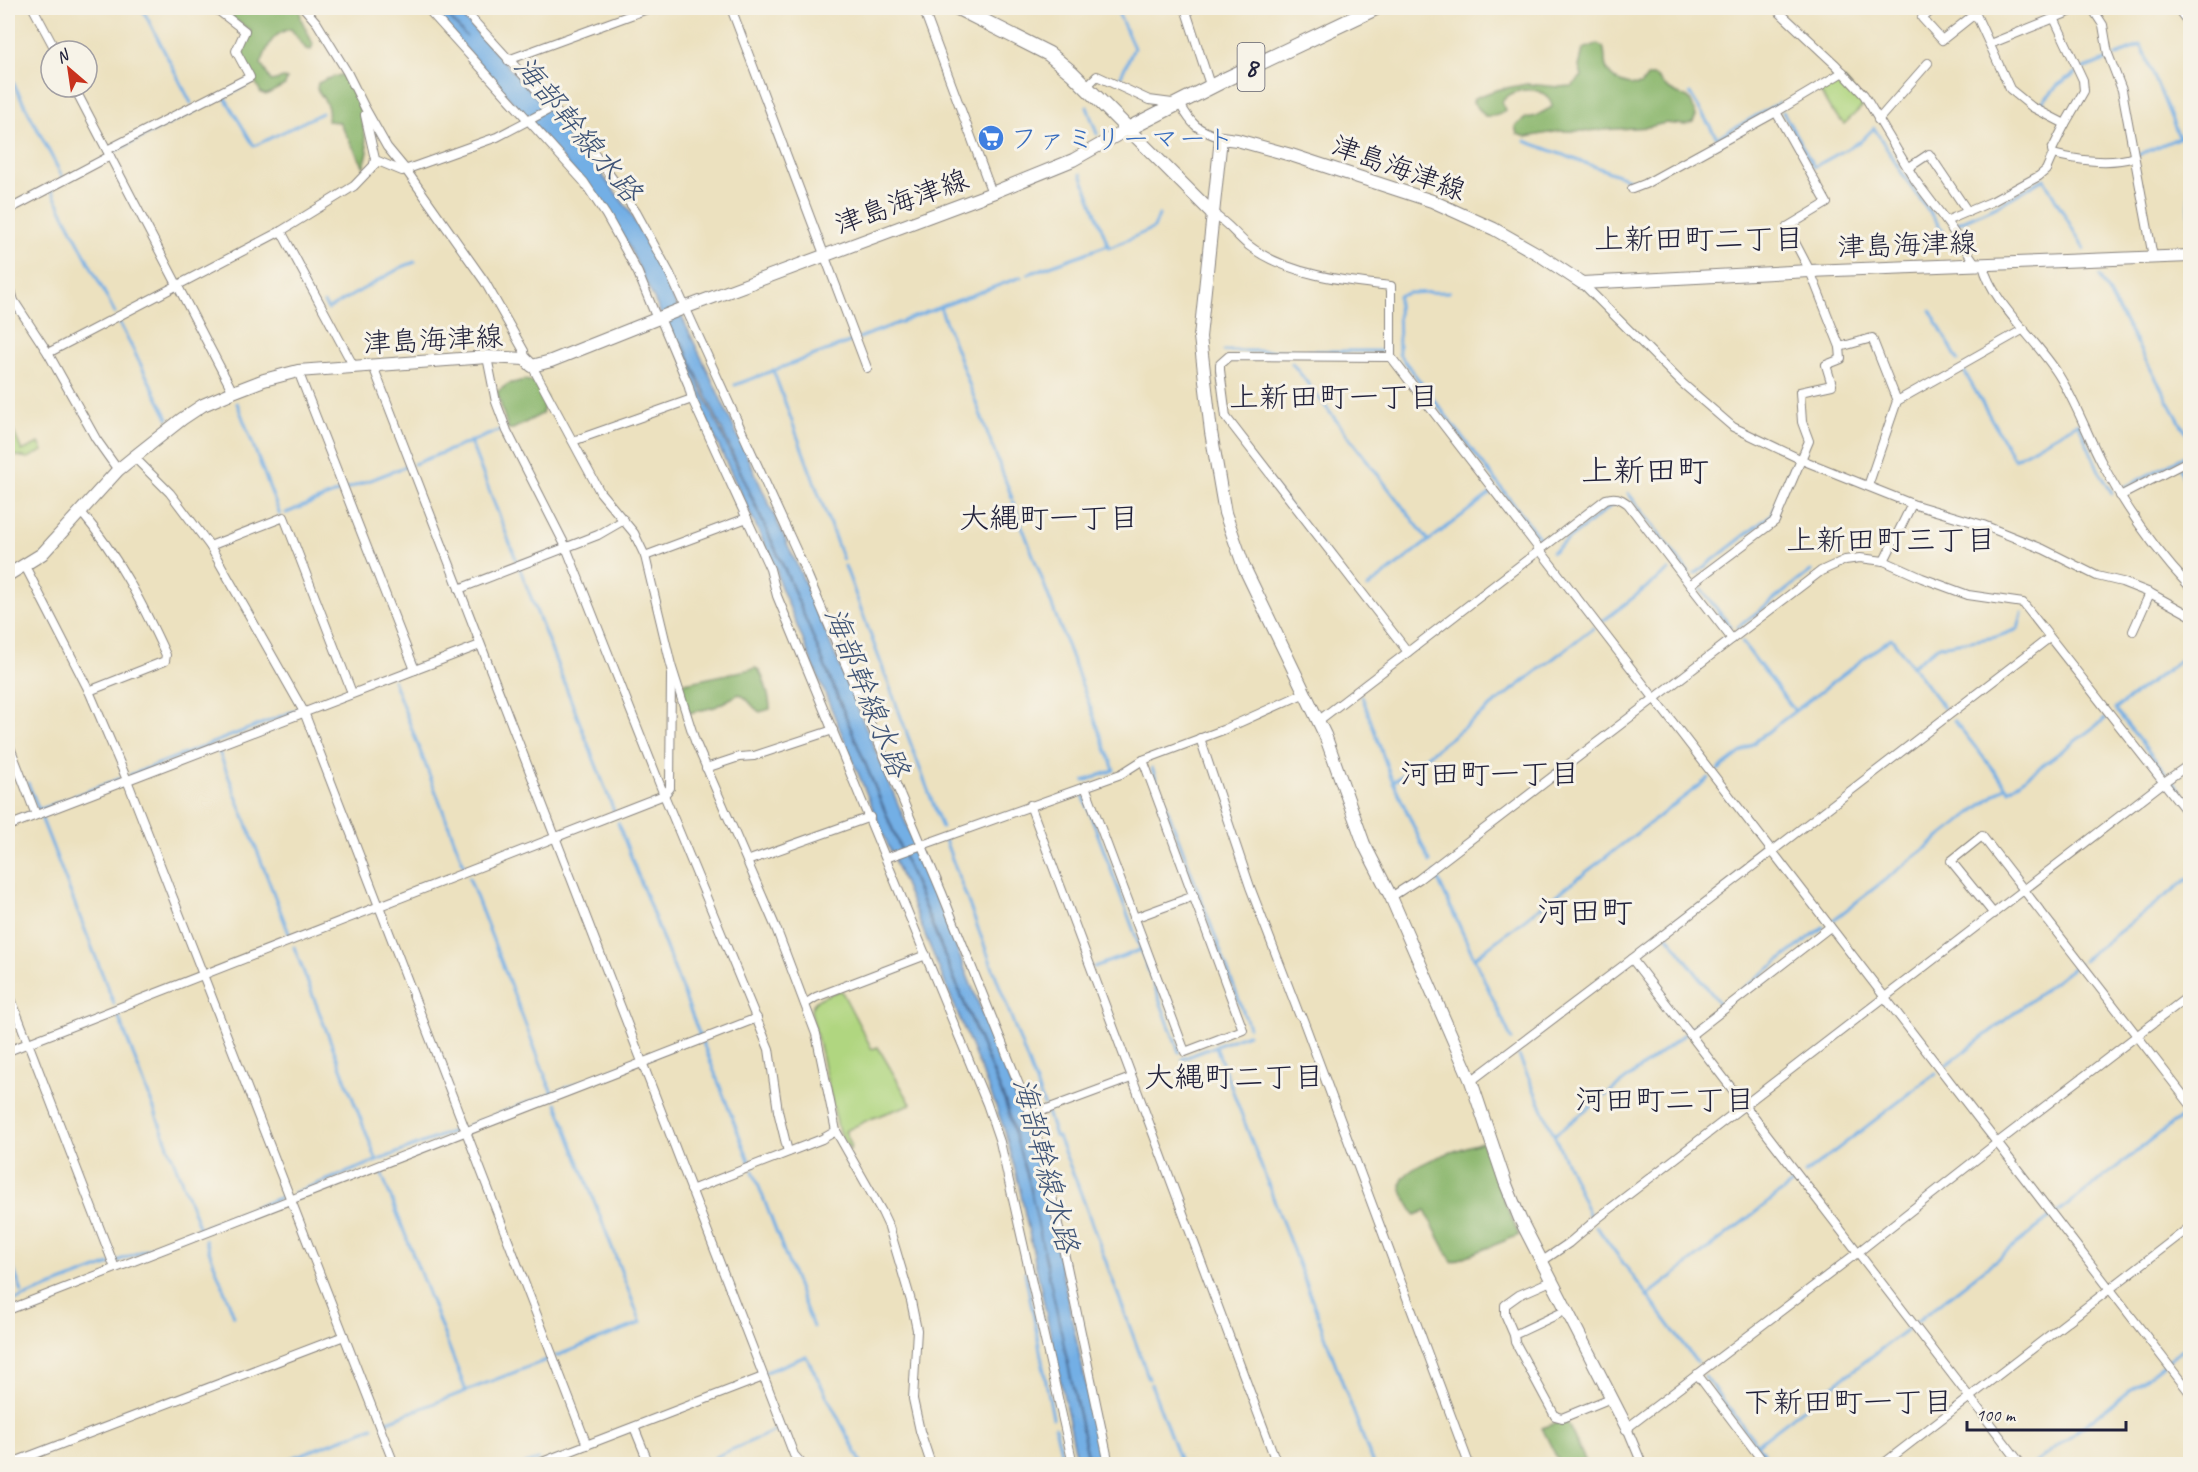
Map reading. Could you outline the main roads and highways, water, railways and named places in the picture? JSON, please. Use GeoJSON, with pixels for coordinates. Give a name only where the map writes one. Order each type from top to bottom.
{"type":"FeatureCollection","features":[{"type":"Feature","properties":{"kind":"main road"},"geometry":{"type":"LineString","coordinates":[[958,8],[1049,54],[1086,87],[1213,214],[1200,336],[1225,513],[1244,567],[1318,721],[1364,844],[1391,897],[1471,1081],[1505,1182],[1541,1262],[1627,1428]]}},
{"type":"Feature","properties":{"kind":"main road","name":"8"},"geometry":{"type":"LineString","coordinates":[[1128,129],[1376,8]]}},
{"type":"Feature","properties":{"kind":"main road"},"geometry":{"type":"LineString","coordinates":[[2181,8],[2190,20]]}},
{"type":"Feature","properties":{"kind":"main road","name":"津島海津線"},"geometry":{"type":"LineString","coordinates":[[8,575],[42,554],[118,470],[182,418],[203,405],[233,392],[264,380],[298,371],[487,357],[529,362],[550,361],[658,318],[992,193],[1073,160],[1128,129]]}},
{"type":"Feature","properties":{"kind":"main road","name":"津島海津線"},"geometry":{"type":"LineString","coordinates":[[1213,214],[1221,138],[1291,154],[1432,201],[1494,229],[1582,283],[1810,271],[2190,256]]}},
{"type":"Feature","properties":{"kind":"water"},"geometry":{"type":"Polygon","coordinates":[[[430,8],[440,8],[467,37],[441,8],[455,8],[580,146],[628,209],[712,380],[801,574],[916,847],[1027,1125],[1052,1226],[1103,1464],[1090,1464],[1029,1182],[1006,1102],[789,578],[682,341],[702,391],[788,578],[1005,1103],[1029,1183],[1089,1464],[1078,1464],[1019,1185],[996,1106],[779,582],[777,571],[695,395],[695,385],[629,247],[607,210],[430,8]]]}},
{"type":"Feature","properties":{"kind":"waterway"},"geometry":{"type":"LineString","coordinates":[[142,8],[191,103]]}},
{"type":"Feature","properties":{"kind":"waterway"},"geometry":{"type":"LineString","coordinates":[[1116,8],[1134,48],[1119,80]]}},
{"type":"Feature","properties":{"kind":"waterway"},"geometry":{"type":"LineString","coordinates":[[2115,56],[2141,45],[2179,137]]}},
{"type":"Feature","properties":{"kind":"waterway"},"geometry":{"type":"LineString","coordinates":[[2082,69],[2106,60]]}},
{"type":"Feature","properties":{"kind":"waterway"},"geometry":{"type":"LineString","coordinates":[[2039,106],[2058,85],[2077,72]]}},
{"type":"Feature","properties":{"kind":"waterway"},"geometry":{"type":"LineString","coordinates":[[8,73],[63,178]]}},
{"type":"Feature","properties":{"kind":"waterway"},"geometry":{"type":"LineString","coordinates":[[115,151],[252,82]]}},
{"type":"Feature","properties":{"kind":"waterway"},"geometry":{"type":"LineString","coordinates":[[1690,93],[1717,138],[1779,103]]}},
{"type":"Feature","properties":{"kind":"waterway"},"geometry":{"type":"LineString","coordinates":[[224,96],[254,146],[322,113]]}},
{"type":"Feature","properties":{"kind":"waterway"},"geometry":{"type":"LineString","coordinates":[[1087,107],[1097,134]]}},
{"type":"Feature","properties":{"kind":"waterway"},"geometry":{"type":"LineString","coordinates":[[1783,112],[1814,167],[1861,141],[1874,128],[1905,178],[1943,231]]}},
{"type":"Feature","properties":{"kind":"waterway"},"geometry":{"type":"LineString","coordinates":[[2138,155],[2190,133]]}},
{"type":"Feature","properties":{"kind":"waterway"},"geometry":{"type":"LineString","coordinates":[[2187,134],[2190,225]]}},
{"type":"Feature","properties":{"kind":"waterway"},"geometry":{"type":"LineString","coordinates":[[1525,141],[1637,182]]}},
{"type":"Feature","properties":{"kind":"waterway"},"geometry":{"type":"LineString","coordinates":[[1028,274],[1108,245],[1081,174]]}},
{"type":"Feature","properties":{"kind":"waterway"},"geometry":{"type":"LineString","coordinates":[[1958,223],[1997,206],[2044,179],[2084,249]]}},
{"type":"Feature","properties":{"kind":"waterway"},"geometry":{"type":"LineString","coordinates":[[52,191],[115,313]]}},
{"type":"Feature","properties":{"kind":"waterway"},"geometry":{"type":"LineString","coordinates":[[1108,245],[1109,248],[1154,228],[1159,215]]}},
{"type":"Feature","properties":{"kind":"waterway"},"geometry":{"type":"LineString","coordinates":[[324,303],[328,309],[415,262]]}},
{"type":"Feature","properties":{"kind":"waterway"},"geometry":{"type":"LineString","coordinates":[[2099,276],[2190,440]]}},
{"type":"Feature","properties":{"kind":"waterway"},"geometry":{"type":"LineString","coordinates":[[1012,498],[940,307],[1021,277]]}},
{"type":"Feature","properties":{"kind":"waterway"},"geometry":{"type":"LineString","coordinates":[[1449,292],[1409,293],[1398,296],[1399,354],[1541,540]]}},
{"type":"Feature","properties":{"kind":"waterway"},"geometry":{"type":"LineString","coordinates":[[859,338],[940,307]]}},
{"type":"Feature","properties":{"kind":"waterway"},"geometry":{"type":"LineString","coordinates":[[1930,310],[1958,360]]}},
{"type":"Feature","properties":{"kind":"waterway"},"geometry":{"type":"LineString","coordinates":[[118,320],[168,418]]}},
{"type":"Feature","properties":{"kind":"waterway"},"geometry":{"type":"LineString","coordinates":[[735,385],[852,341]]}},
{"type":"Feature","properties":{"kind":"waterway"},"geometry":{"type":"LineString","coordinates":[[1224,351],[1385,351]]}},
{"type":"Feature","properties":{"kind":"waterway"},"geometry":{"type":"LineString","coordinates":[[1292,363],[1429,541]]}},
{"type":"Feature","properties":{"kind":"waterway"},"geometry":{"type":"LineString","coordinates":[[773,370],[843,560]]}},
{"type":"Feature","properties":{"kind":"waterway"},"geometry":{"type":"LineString","coordinates":[[1964,371],[2014,459],[2078,423],[2099,471],[2112,493]]}},
{"type":"Feature","properties":{"kind":"waterway"},"geometry":{"type":"LineString","coordinates":[[237,403],[280,515]]}},
{"type":"Feature","properties":{"kind":"waterway"},"geometry":{"type":"LineString","coordinates":[[414,464],[503,429]]}},
{"type":"Feature","properties":{"kind":"waterway"},"geometry":{"type":"LineString","coordinates":[[470,441],[518,564]]}},
{"type":"Feature","properties":{"kind":"waterway"},"geometry":{"type":"LineString","coordinates":[[2125,487],[2190,453]]}},
{"type":"Feature","properties":{"kind":"waterway"},"geometry":{"type":"LineString","coordinates":[[1250,456],[1359,595]]}},
{"type":"Feature","properties":{"kind":"waterway"},"geometry":{"type":"LineString","coordinates":[[1695,574],[1771,515],[1794,463]]}},
{"type":"Feature","properties":{"kind":"waterway"},"geometry":{"type":"LineString","coordinates":[[347,489],[407,466]]}},
{"type":"Feature","properties":{"kind":"waterway"},"geometry":{"type":"LineString","coordinates":[[2180,469],[2190,495]]}},
{"type":"Feature","properties":{"kind":"waterway"},"geometry":{"type":"LineString","coordinates":[[286,513],[341,491]]}},
{"type":"Feature","properties":{"kind":"waterway"},"geometry":{"type":"LineString","coordinates":[[1628,493],[1689,573]]}},
{"type":"Feature","properties":{"kind":"waterway"},"geometry":{"type":"LineString","coordinates":[[1367,588],[1490,494]]}},
{"type":"Feature","properties":{"kind":"waterway"},"geometry":{"type":"LineString","coordinates":[[1013,502],[1114,770],[1084,781]]}},
{"type":"Feature","properties":{"kind":"waterway"},"geometry":{"type":"LineString","coordinates":[[1552,552],[1616,502]]}},
{"type":"Feature","properties":{"kind":"waterway","name":"海部幹線水路"},"geometry":{"type":"LineString","coordinates":[[845,566],[942,828]]}},
{"type":"Feature","properties":{"kind":"waterway"},"geometry":{"type":"LineString","coordinates":[[520,569],[614,811]]}},
{"type":"Feature","properties":{"kind":"waterway"},"geometry":{"type":"LineString","coordinates":[[1603,621],[1669,570]]}},
{"type":"Feature","properties":{"kind":"waterway"},"geometry":{"type":"LineString","coordinates":[[1738,627],[1811,571]]}},
{"type":"Feature","properties":{"kind":"waterway"},"geometry":{"type":"LineString","coordinates":[[1701,589],[1731,627]]}},
{"type":"Feature","properties":{"kind":"waterway"},"geometry":{"type":"LineString","coordinates":[[1913,665],[1939,646],[1996,637],[2018,629],[2022,613]]}},
{"type":"Feature","properties":{"kind":"waterway"},"geometry":{"type":"LineString","coordinates":[[1393,782],[1593,628]]}},
{"type":"Feature","properties":{"kind":"waterway"},"geometry":{"type":"LineString","coordinates":[[1742,642],[1795,711],[1891,638],[1944,708]]}},
{"type":"Feature","properties":{"kind":"waterway"},"geometry":{"type":"LineString","coordinates":[[2165,772],[2115,709],[2190,653]]}},
{"type":"Feature","properties":{"kind":"waterway"},"geometry":{"type":"LineString","coordinates":[[391,674],[407,668],[408,662]]}},
{"type":"Feature","properties":{"kind":"waterway"},"geometry":{"type":"LineString","coordinates":[[393,680],[465,868]]}},
{"type":"Feature","properties":{"kind":"waterway"},"geometry":{"type":"LineString","coordinates":[[332,697],[348,691]]}},
{"type":"Feature","properties":{"kind":"waterway"},"geometry":{"type":"LineString","coordinates":[[1362,696],[1390,775],[1430,862]]}},
{"type":"Feature","properties":{"kind":"waterway"},"geometry":{"type":"LineString","coordinates":[[130,775],[297,710]]}},
{"type":"Feature","properties":{"kind":"waterway"},"geometry":{"type":"LineString","coordinates":[[1718,770],[1795,711]]}},
{"type":"Feature","properties":{"kind":"waterway"},"geometry":{"type":"LineString","coordinates":[[1954,720],[2009,790],[2105,719]]}},
{"type":"Feature","properties":{"kind":"waterway"},"geometry":{"type":"LineString","coordinates":[[8,730],[12,741]]}},
{"type":"Feature","properties":{"kind":"waterway"},"geometry":{"type":"LineString","coordinates":[[218,749],[290,936]]}},
{"type":"Feature","properties":{"kind":"waterway"},"geometry":{"type":"LineString","coordinates":[[1152,768],[1249,1027]]}},
{"type":"Feature","properties":{"kind":"waterway"},"geometry":{"type":"LineString","coordinates":[[1474,958],[1709,778]]}},
{"type":"Feature","properties":{"kind":"waterway"},"geometry":{"type":"LineString","coordinates":[[28,783],[39,810],[119,779]]}},
{"type":"Feature","properties":{"kind":"waterway"},"geometry":{"type":"LineString","coordinates":[[2172,781],[2190,805]]}},
{"type":"Feature","properties":{"kind":"waterway"},"geometry":{"type":"LineString","coordinates":[[1832,921],[2006,786]]}},
{"type":"Feature","properties":{"kind":"waterway"},"geometry":{"type":"LineString","coordinates":[[1082,792],[1179,1052]]}},
{"type":"Feature","properties":{"kind":"waterway"},"geometry":{"type":"LineString","coordinates":[[18,818],[29,813]]}},
{"type":"Feature","properties":{"kind":"waterway"},"geometry":{"type":"LineString","coordinates":[[41,817],[114,1004]]}},
{"type":"Feature","properties":{"kind":"waterway"},"geometry":{"type":"LineString","coordinates":[[618,823],[700,1036],[646,1057]]}},
{"type":"Feature","properties":{"kind":"waterway","name":"海部幹線水路"},"geometry":{"type":"LineString","coordinates":[[945,840],[1044,1105]]}},
{"type":"Feature","properties":{"kind":"waterway"},"geometry":{"type":"LineString","coordinates":[[1435,873],[1512,1040]]}},
{"type":"Feature","properties":{"kind":"waterway"},"geometry":{"type":"LineString","coordinates":[[2083,960],[2190,877]]}},
{"type":"Feature","properties":{"kind":"waterway"},"geometry":{"type":"LineString","coordinates":[[469,878],[552,1093]]}},
{"type":"Feature","properties":{"kind":"waterway"},"geometry":{"type":"LineString","coordinates":[[1691,1029],[1823,927]]}},
{"type":"Feature","properties":{"kind":"waterway"},"geometry":{"type":"LineString","coordinates":[[1668,936],[1721,1006]]}},
{"type":"Feature","properties":{"kind":"waterway"},"geometry":{"type":"LineString","coordinates":[[294,947],[377,1161]]}},
{"type":"Feature","properties":{"kind":"waterway"},"geometry":{"type":"LineString","coordinates":[[1094,967],[1140,950]]}},
{"type":"Feature","properties":{"kind":"waterway"},"geometry":{"type":"LineString","coordinates":[[1944,1067],[2078,964]]}},
{"type":"Feature","properties":{"kind":"waterway"},"geometry":{"type":"LineString","coordinates":[[118,1015],[200,1229]]}},
{"type":"Feature","properties":{"kind":"waterway"},"geometry":{"type":"LineString","coordinates":[[1182,1059],[1248,1034]]}},
{"type":"Feature","properties":{"kind":"waterway"},"geometry":{"type":"LineString","coordinates":[[1554,1135],[1685,1034]]}},
{"type":"Feature","properties":{"kind":"waterway"},"geometry":{"type":"LineString","coordinates":[[703,1043],[750,1163]]}},
{"type":"Feature","properties":{"kind":"waterway"},"geometry":{"type":"LineString","coordinates":[[1216,1047],[1318,1316]]}},
{"type":"Feature","properties":{"kind":"waterway"},"geometry":{"type":"LineString","coordinates":[[1519,1056],[1591,1218]]}},
{"type":"Feature","properties":{"kind":"waterway"},"geometry":{"type":"LineString","coordinates":[[468,1126],[636,1061]]}},
{"type":"Feature","properties":{"kind":"waterway"},"geometry":{"type":"LineString","coordinates":[[1805,1174],[1936,1073]]}},
{"type":"Feature","properties":{"kind":"waterway"},"geometry":{"type":"LineString","coordinates":[[556,1356],[641,1323],[557,1104]]}},
{"type":"Feature","properties":{"kind":"waterway"},"geometry":{"type":"LineString","coordinates":[[2056,1214],[2190,1110]]}},
{"type":"Feature","properties":{"kind":"waterway","name":"海部幹線水路"},"geometry":{"type":"LineString","coordinates":[[1047,1112],[1055,1136],[1058,1137],[1077,1183],[1149,1379]]}},
{"type":"Feature","properties":{"kind":"waterway"},"geometry":{"type":"LineString","coordinates":[[294,1193],[461,1128]]}},
{"type":"Feature","properties":{"kind":"waterway"},"geometry":{"type":"LineString","coordinates":[[753,1171],[813,1327]]}},
{"type":"Feature","properties":{"kind":"waterway"},"geometry":{"type":"LineString","coordinates":[[381,1172],[466,1391]]}},
{"type":"Feature","properties":{"kind":"waterway"},"geometry":{"type":"LineString","coordinates":[[1647,1296],[1797,1180]]}},
{"type":"Feature","properties":{"kind":"waterway"},"geometry":{"type":"LineString","coordinates":[[117,1261],[282,1197]]}},
{"type":"Feature","properties":{"kind":"waterway"},"geometry":{"type":"LineString","coordinates":[[1916,1322],[2051,1217]]}},
{"type":"Feature","properties":{"kind":"waterway"},"geometry":{"type":"LineString","coordinates":[[1596,1226],[1697,1363]]}},
{"type":"Feature","properties":{"kind":"waterway"},"geometry":{"type":"LineString","coordinates":[[205,1240],[234,1316]]}},
{"type":"Feature","properties":{"kind":"waterway"},"geometry":{"type":"LineString","coordinates":[[8,1254],[22,1292]]}},
{"type":"Feature","properties":{"kind":"waterway"},"geometry":{"type":"LineString","coordinates":[[8,1303],[110,1264]]}},
{"type":"Feature","properties":{"kind":"waterway"},"geometry":{"type":"LineString","coordinates":[[1025,1272],[1053,1418]]}},
{"type":"Feature","properties":{"kind":"waterway"},"geometry":{"type":"LineString","coordinates":[[1319,1320],[1373,1464]]}},
{"type":"Feature","properties":{"kind":"waterway"},"geometry":{"type":"LineString","coordinates":[[1757,1444],[1910,1327]]}},
{"type":"Feature","properties":{"kind":"waterway"},"geometry":{"type":"LineString","coordinates":[[2169,1360],[2190,1344]]}},
{"type":"Feature","properties":{"kind":"waterway"},"geometry":{"type":"LineString","coordinates":[[764,1373],[806,1356],[862,1464]]}},
{"type":"Feature","properties":{"kind":"waterway"},"geometry":{"type":"LineString","coordinates":[[383,1423],[549,1359]]}},
{"type":"Feature","properties":{"kind":"waterway"},"geometry":{"type":"LineString","coordinates":[[2034,1464],[2164,1364]]}},
{"type":"Feature","properties":{"kind":"waterway"},"geometry":{"type":"LineString","coordinates":[[1705,1377],[1772,1464]]}},
{"type":"Feature","properties":{"kind":"waterway"},"geometry":{"type":"LineString","coordinates":[[1151,1384],[1181,1464]]}},
{"type":"Feature","properties":{"kind":"waterway"},"geometry":{"type":"LineString","coordinates":[[276,1464],[373,1427]]}},
{"type":"Feature","properties":{"kind":"waterway"},"geometry":{"type":"LineString","coordinates":[[1055,1427],[1064,1464]]}},
{"type":"Feature","properties":{"kind":"waterway"},"geometry":{"type":"LineString","coordinates":[[718,1464],[715,1457],[779,1429]]}},
{"type":"Feature","properties":{"kind":"waterway"},"geometry":{"type":"LineString","coordinates":[[525,1464],[538,1460]]}},
{"type":"Feature","properties":{"kind":"place","name":"ファミリーマート"},"geometry":{"type":"Point","coordinates":[991,138]}},
{"type":"Feature","properties":{"kind":"district","name":"上新田町二丁目"},"geometry":{"type":"Point","coordinates":[1699,239]}},
{"type":"Feature","properties":{"kind":"district","name":"上新田町一丁目"},"geometry":{"type":"Point","coordinates":[1334,397]}},
{"type":"Feature","properties":{"kind":"district","name":"上新田町"},"geometry":{"type":"Point","coordinates":[1645,470]}},
{"type":"Feature","properties":{"kind":"district","name":"大縄町一丁目"},"geometry":{"type":"Point","coordinates":[1049,518]}},
{"type":"Feature","properties":{"kind":"district","name":"上新田町三丁目"},"geometry":{"type":"Point","coordinates":[1891,540]}},
{"type":"Feature","properties":{"kind":"district","name":"河田町一丁目"},"geometry":{"type":"Point","coordinates":[1490,774]}},
{"type":"Feature","properties":{"kind":"district","name":"河田町"},"geometry":{"type":"Point","coordinates":[1585,911]}},
{"type":"Feature","properties":{"kind":"district","name":"大縄町二丁目"},"geometry":{"type":"Point","coordinates":[1234,1077]}},
{"type":"Feature","properties":{"kind":"district","name":"河田町二丁目"},"geometry":{"type":"Point","coordinates":[1665,1100]}},
{"type":"Feature","properties":{"kind":"district","name":"下新田町一丁目"},"geometry":{"type":"Point","coordinates":[1848,1402]}}]}
